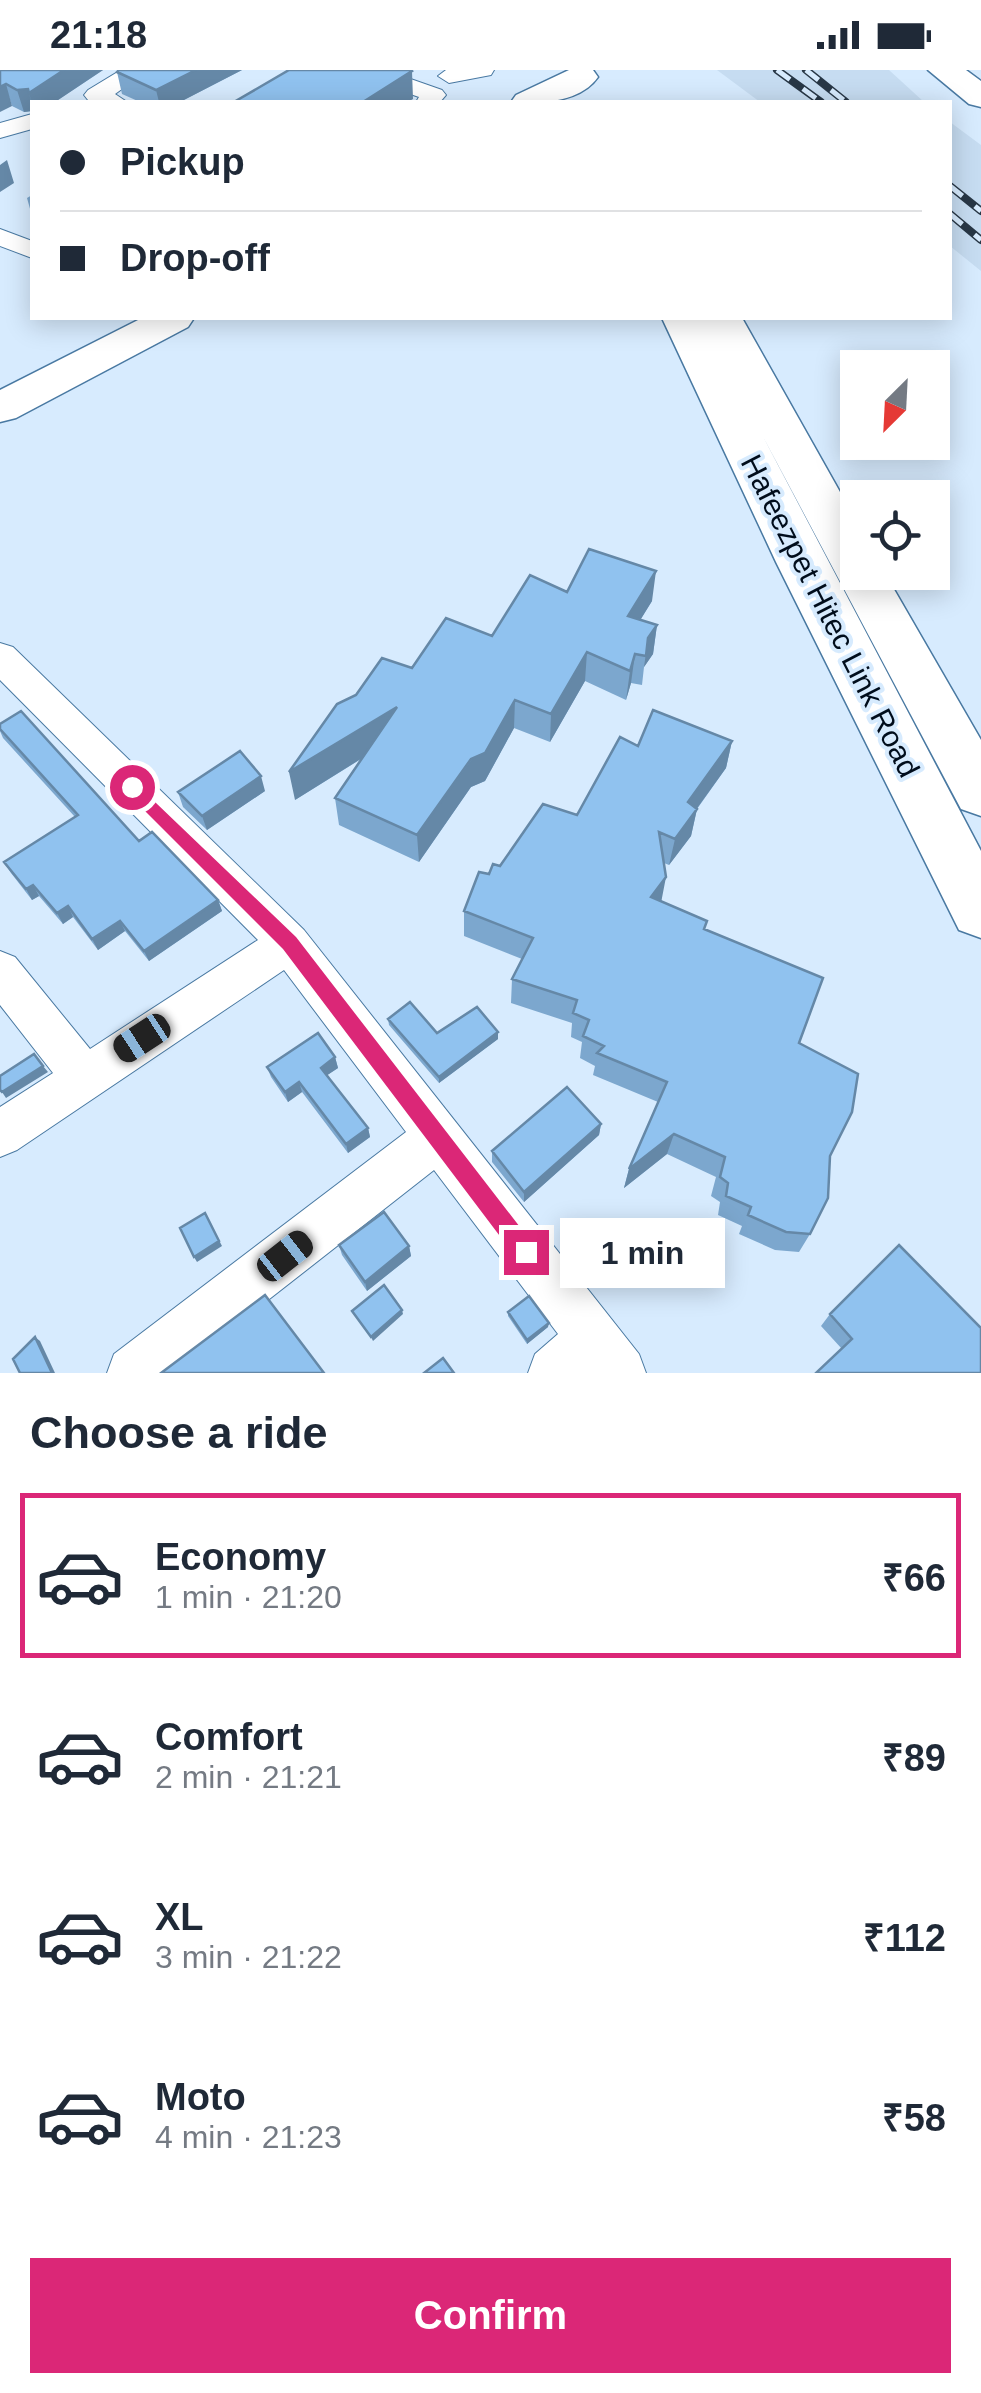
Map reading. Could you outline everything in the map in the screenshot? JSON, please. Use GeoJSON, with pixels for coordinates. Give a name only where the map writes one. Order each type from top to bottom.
{"type":"FeatureCollection","features":[{"type":"Feature","properties":{"kind":"main road"},"geometry":{"type":"LineString","coordinates":[[945,70],[981,97]]}},
{"type":"Feature","properties":{"kind":"main road"},"geometry":{"type":"LineString","coordinates":[[971,70],[981,77]]}},
{"type":"Feature","properties":{"kind":"main road"},"geometry":{"type":"LineString","coordinates":[[533,100],[574,84]]}},
{"type":"Feature","properties":{"kind":"main road"},"geometry":{"type":"LineString","coordinates":[[0,382],[115,320]]}},
{"type":"Feature","properties":{"kind":"main road"},"geometry":{"type":"LineString","coordinates":[[0,408],[169,320]]}},
{"type":"Feature","properties":{"kind":"main road","name":"Hafeezpet Hitec Link Road"},"geometry":{"type":"LineString","coordinates":[[684,320],[801,562],[981,912]]}},
{"type":"Feature","properties":{"kind":"main road","name":"Hafeezpet Hitec Link Road"},"geometry":{"type":"LineString","coordinates":[[723,320],[840,538]]}},
{"type":"Feature","properties":{"kind":"main road","name":"Hafeezpet Hitec Link Road"},"geometry":{"type":"LineString","coordinates":[[869,590],[981,792]]}},
{"type":"Feature","properties":{"kind":"street"},"geometry":{"type":"LineString","coordinates":[[98,100],[136,70]]}},
{"type":"Feature","properties":{"kind":"street"},"geometry":{"type":"LineString","coordinates":[[364,70],[434,95],[429,100]]}},
{"type":"Feature","properties":{"kind":"street"},"geometry":{"type":"LineString","coordinates":[[438,100],[452,88],[447,73],[483,70]]}},
{"type":"Feature","properties":{"kind":"street"},"geometry":{"type":"LineString","coordinates":[[0,131],[30,122]]}},
{"type":"Feature","properties":{"kind":"street"},"geometry":{"type":"LineString","coordinates":[[2,237],[30,219]]}},
{"type":"Feature","properties":{"kind":"street"},"geometry":{"type":"LineString","coordinates":[[2,237],[30,249]]}},
{"type":"Feature","properties":{"kind":"street"},"geometry":{"type":"LineString","coordinates":[[0,657],[289,943],[606,1355],[554,1373]]}},
{"type":"Feature","properties":{"kind":"street"},"geometry":{"type":"LineString","coordinates":[[0,1134],[289,943]]}},
{"type":"Feature","properties":{"kind":"street"},"geometry":{"type":"LineString","coordinates":[[0,971],[83,1076]]}},
{"type":"Feature","properties":{"kind":"street"},"geometry":{"type":"LineString","coordinates":[[133,1373],[437,1138]]}},
{"type":"Feature","properties":{"kind":"shaded area"},"geometry":{"type":"Polygon","coordinates":[[[717,70],[889,70],[922,100],[757,100],[717,70]]]}},
{"type":"Feature","properties":{"kind":"shaded area"},"geometry":{"type":"Polygon","coordinates":[[[952,123],[981,145],[981,271],[952,248],[952,123]]]}},
{"type":"Feature","properties":{"kind":"building"},"geometry":{"type":"Polygon","coordinates":[[[0,70],[64,70],[29,93],[28,89],[17,90],[6,84],[0,87],[0,70]]]}},
{"type":"Feature","properties":{"kind":"building"},"geometry":{"type":"Polygon","coordinates":[[[119,70],[196,70],[156,90],[119,70]]]}},
{"type":"Feature","properties":{"kind":"building"},"geometry":{"type":"Polygon","coordinates":[[[289,70],[412,71],[366,100],[237,100],[289,70]]]}},
{"type":"Feature","properties":{"kind":"building"},"geometry":{"type":"Polygon","coordinates":[[[589,549],[656,571],[628,616],[657,625],[648,638],[646,656],[635,654],[630,671],[587,652],[551,714],[515,700],[485,753],[471,759],[417,835],[335,798],[397,707],[289,772],[337,704],[356,695],[382,658],[412,668],[446,618],[492,636],[530,575],[567,592],[589,549]]]}},
{"type":"Feature","properties":{"kind":"building"},"geometry":{"type":"Polygon","coordinates":[[[653,710],[732,741],[688,802],[697,809],[675,839],[659,832],[666,877],[651,897],[707,921],[704,929],[823,978],[799,1043],[858,1074],[852,1112],[830,1156],[828,1198],[810,1234],[786,1232],[748,1215],[751,1207],[726,1196],[728,1183],[720,1177],[725,1157],[674,1134],[629,1169],[667,1082],[597,1053],[604,1046],[583,1036],[589,1020],[573,1013],[577,1000],[512,979],[533,938],[464,911],[479,872],[489,874],[493,864],[500,866],[543,804],[577,815],[620,737],[638,746],[653,710]]]}},
{"type":"Feature","properties":{"kind":"building"},"geometry":{"type":"Polygon","coordinates":[[[21,711],[139,841],[152,832],[218,900],[144,951],[120,921],[92,939],[68,906],[57,913],[33,885],[26,889],[4,862],[78,815],[0,729],[0,724],[21,711]]]}},
{"type":"Feature","properties":{"kind":"building"},"geometry":{"type":"Polygon","coordinates":[[[240,751],[261,776],[202,816],[178,792],[240,751]]]}},
{"type":"Feature","properties":{"kind":"building"},"geometry":{"type":"Polygon","coordinates":[[[410,1002],[437,1033],[477,1007],[498,1032],[439,1077],[388,1019],[410,1002]]]}},
{"type":"Feature","properties":{"kind":"building"},"geometry":{"type":"Polygon","coordinates":[[[318,1033],[335,1057],[321,1068],[368,1128],[346,1144],[299,1082],[285,1092],[267,1067],[318,1033]]]}},
{"type":"Feature","properties":{"kind":"building"},"geometry":{"type":"Polygon","coordinates":[[[34,1054],[43,1066],[2,1092],[0,1076],[34,1054]]]}},
{"type":"Feature","properties":{"kind":"building"},"geometry":{"type":"Polygon","coordinates":[[[567,1087],[601,1124],[524,1192],[492,1151],[567,1087]]]}},
{"type":"Feature","properties":{"kind":"building"},"geometry":{"type":"Polygon","coordinates":[[[384,1212],[409,1246],[365,1282],[339,1245],[384,1212]]]}},
{"type":"Feature","properties":{"kind":"building"},"geometry":{"type":"Polygon","coordinates":[[[205,1213],[219,1241],[194,1257],[180,1228],[205,1213]]]}},
{"type":"Feature","properties":{"kind":"building"},"geometry":{"type":"Polygon","coordinates":[[[899,1245],[981,1328],[981,1373],[816,1373],[852,1339],[830,1314],[899,1245]]]}},
{"type":"Feature","properties":{"kind":"building"},"geometry":{"type":"Polygon","coordinates":[[[384,1285],[402,1310],[371,1337],[352,1311],[384,1285]]]}},
{"type":"Feature","properties":{"kind":"building"},"geometry":{"type":"Polygon","coordinates":[[[265,1295],[324,1373],[161,1373],[265,1295]]]}},
{"type":"Feature","properties":{"kind":"building"},"geometry":{"type":"Polygon","coordinates":[[[529,1296],[549,1323],[527,1340],[508,1312],[529,1296]]]}},
{"type":"Feature","properties":{"kind":"building"},"geometry":{"type":"Polygon","coordinates":[[[35,1337],[52,1373],[20,1373],[13,1359],[35,1337]]]}},
{"type":"Feature","properties":{"kind":"building"},"geometry":{"type":"Polygon","coordinates":[[[443,1358],[454,1373],[424,1373],[443,1358]]]}},
{"type":"Feature","properties":{"kind":"railway"},"geometry":{"type":"LineString","coordinates":[[777,70],[818,100]]}},
{"type":"Feature","properties":{"kind":"railway"},"geometry":{"type":"LineString","coordinates":[[806,70],[844,100]]}},
{"type":"Feature","properties":{"kind":"railway"},"geometry":{"type":"LineString","coordinates":[[952,188],[981,211]]}},
{"type":"Feature","properties":{"kind":"railway"},"geometry":{"type":"LineString","coordinates":[[952,216],[981,240]]}},
{"type":"Feature","properties":{"kind":"route"},"geometry":{"type":"LineString","coordinates":[[132,787],[289,943],[526,1252]]}}]}
